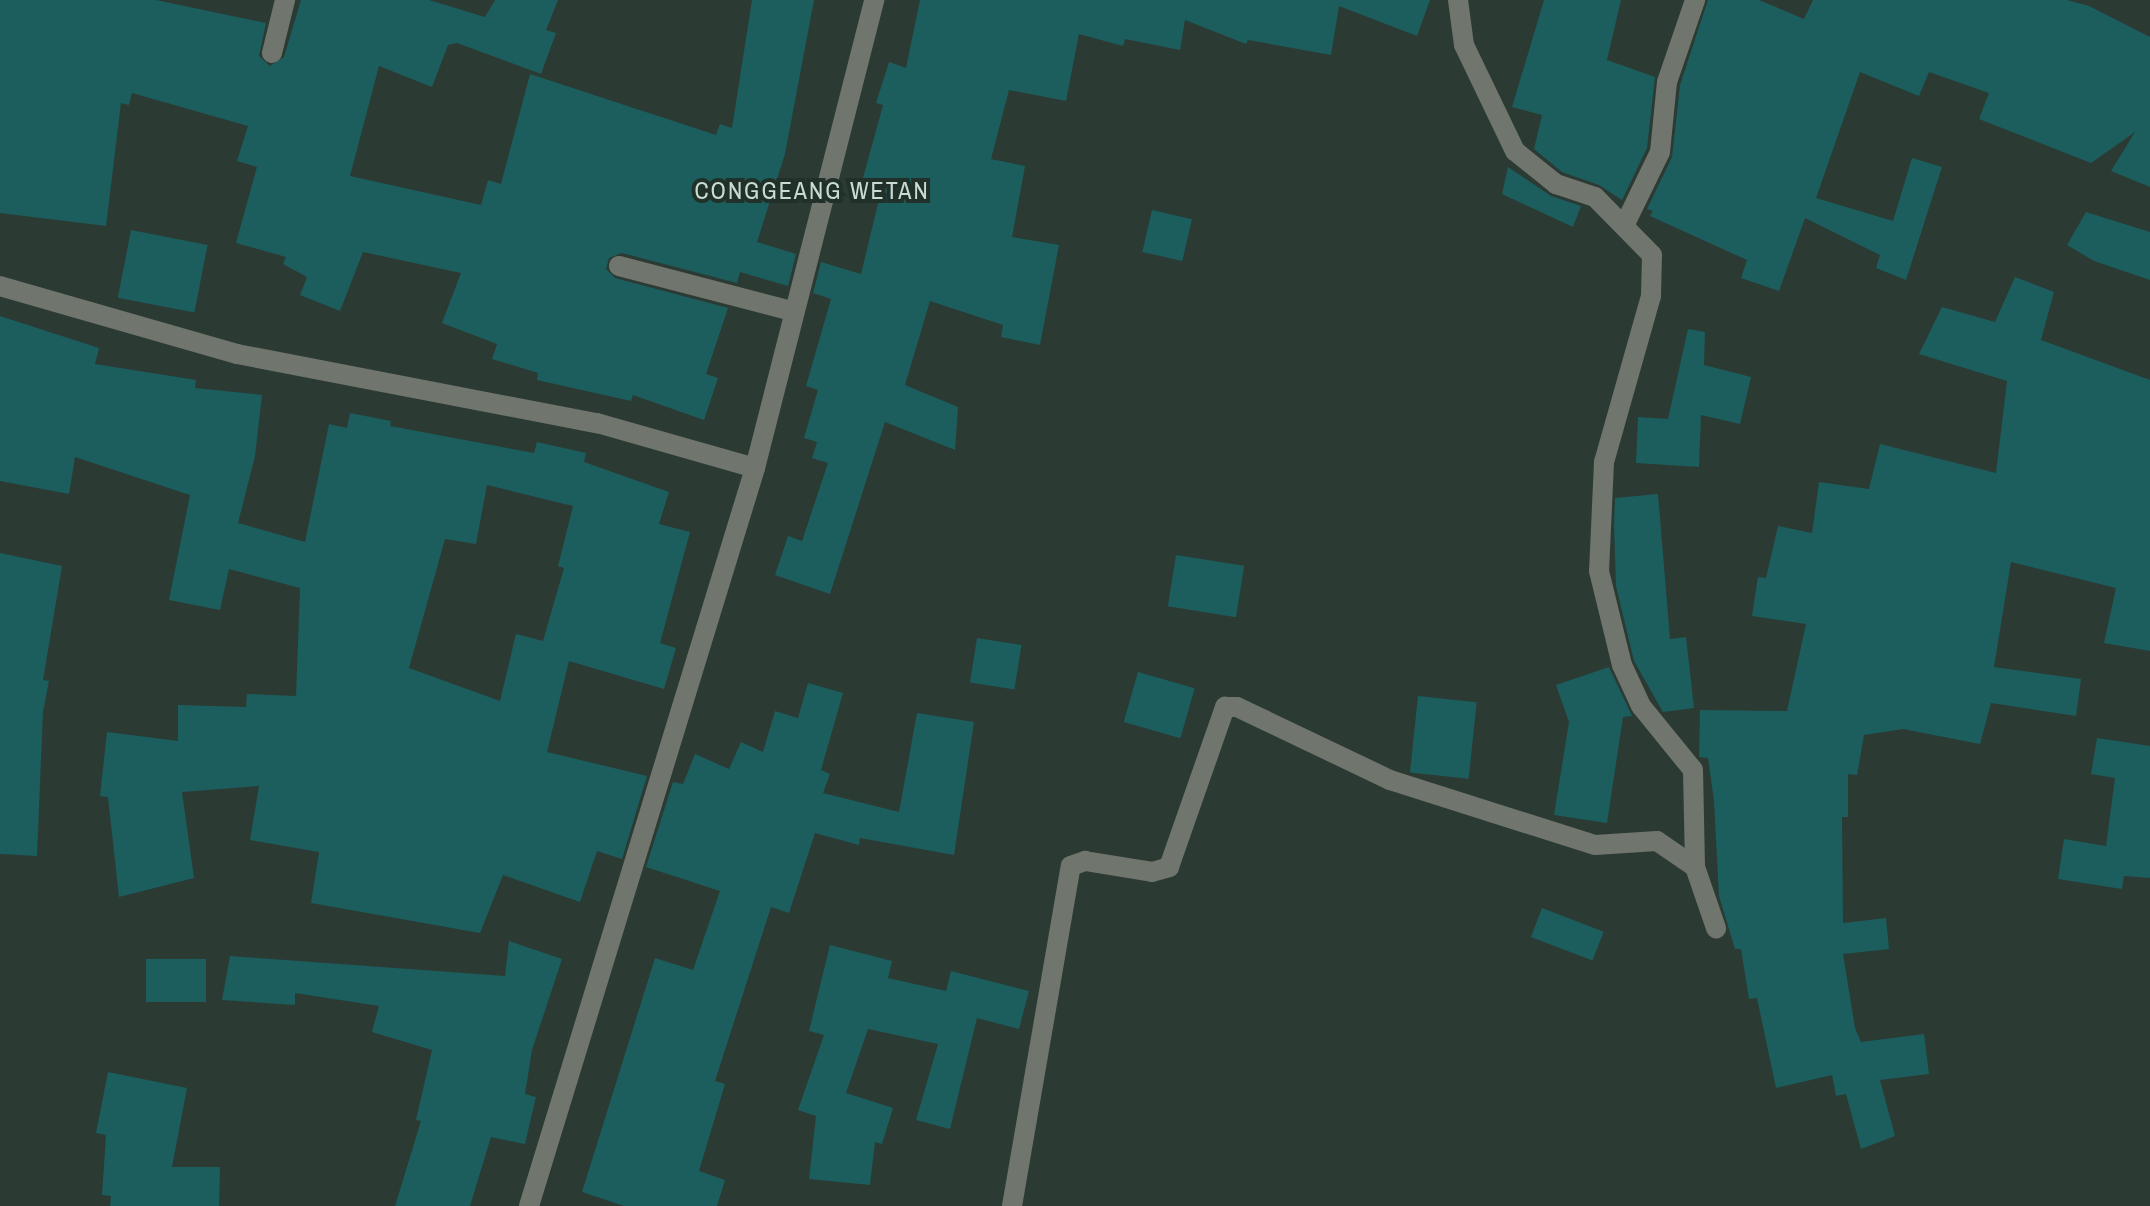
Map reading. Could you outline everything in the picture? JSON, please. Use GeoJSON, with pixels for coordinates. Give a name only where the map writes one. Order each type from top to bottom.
{"type":"FeatureCollection","features":[{"type":"Feature","properties":{"kind":"street"},"geometry":{"type":"LineString","coordinates":[[272,53],[285,0]]}},
{"type":"Feature","properties":{"kind":"street"},"geometry":{"type":"LineString","coordinates":[[529,1206],[755,468],[792,311],[874,0]]}},
{"type":"Feature","properties":{"kind":"street"},"geometry":{"type":"LineString","coordinates":[[1458,0],[1464,45],[1515,151],[1556,184],[1595,197],[1625,224],[1652,255],[1651,296],[1604,462],[1599,571],[1610,630],[1628,679],[1641,706],[1693,770],[1695,867],[1716,928]]}},
{"type":"Feature","properties":{"kind":"street"},"geometry":{"type":"LineString","coordinates":[[1625,224],[1660,152],[1667,82],[1695,0]]}},
{"type":"Feature","properties":{"kind":"street"},"geometry":{"type":"LineString","coordinates":[[619,266],[792,311]]}},
{"type":"Feature","properties":{"kind":"street"},"geometry":{"type":"LineString","coordinates":[[0,286],[237,354],[597,423],[755,468]]}},
{"type":"Feature","properties":{"kind":"street"},"geometry":{"type":"LineString","coordinates":[[1012,1206],[1071,866],[1085,861],[1152,872],[1169,867],[1225,707],[1237,707],[1390,780],[1595,845],[1657,841],[1695,867]]}},
{"type":"Feature","properties":{"kind":"building"},"geometry":{"type":"Polygon","coordinates":[[[0,0],[156,0],[266,23],[259,56],[270,66],[284,57],[301,0],[429,0],[485,17],[495,0],[558,0],[546,30],[556,33],[541,74],[457,43],[448,45],[432,87],[379,66],[350,176],[481,205],[488,180],[501,184],[530,74],[716,135],[720,124],[732,128],[752,0],[814,0],[785,154],[757,242],[796,254],[788,286],[740,272],[737,283],[622,253],[609,258],[606,269],[615,278],[728,308],[706,374],[718,378],[704,420],[633,395],[631,401],[537,380],[538,373],[492,359],[497,344],[442,323],[461,273],[363,252],[340,311],[300,295],[307,277],[283,264],[286,257],[236,243],[257,167],[237,161],[248,126],[132,93],[129,105],[121,103],[106,226],[0,213],[0,0]]]}},
{"type":"Feature","properties":{"kind":"building"},"geometry":{"type":"Polygon","coordinates":[[[920,0],[1430,0],[1417,36],[1339,6],[1331,55],[1248,40],[1246,44],[1185,20],[1180,50],[1125,39],[1123,46],[1079,34],[1066,101],[1009,90],[991,159],[1025,166],[1012,237],[1059,245],[1040,345],[1001,337],[1003,325],[930,301],[905,385],[958,407],[955,450],[885,422],[830,594],[775,575],[788,536],[802,541],[828,463],[812,458],[817,442],[804,438],[818,390],[806,386],[831,299],[813,293],[821,262],[861,274],[883,183],[863,178],[883,105],[876,103],[889,62],[906,68],[920,0]]]}},
{"type":"Feature","properties":{"kind":"building"},"geometry":{"type":"Polygon","coordinates":[[[1544,0],[1621,0],[1607,60],[1655,77],[1647,148],[1622,200],[1599,185],[1562,172],[1534,149],[1542,115],[1512,107],[1544,0]]]}},
{"type":"Feature","properties":{"kind":"building"},"geometry":{"type":"Polygon","coordinates":[[[1708,0],[1759,0],[1804,19],[1813,0],[2067,0],[2089,6],[2150,37],[2150,187],[2111,171],[2135,132],[2091,163],[1979,119],[1989,93],[1929,72],[1919,96],[1860,72],[1816,198],[1893,221],[1912,158],[1942,167],[1906,280],[1876,268],[1880,255],[1805,218],[1779,291],[1741,278],[1747,260],[1650,216],[1653,211],[1647,209],[1672,157],[1680,85],[1708,0]]]}},
{"type":"Feature","properties":{"kind":"building"},"geometry":{"type":"Polygon","coordinates":[[[1508,167],[1551,196],[1581,206],[1573,227],[1502,194],[1508,167]]]}},
{"type":"Feature","properties":{"kind":"building"},"geometry":{"type":"Polygon","coordinates":[[[1152,210],[1192,219],[1182,261],[1142,252],[1152,210]]]}},
{"type":"Feature","properties":{"kind":"building"},"geometry":{"type":"Polygon","coordinates":[[[2086,212],[2150,232],[2150,280],[2094,261],[2067,245],[2086,212]]]}},
{"type":"Feature","properties":{"kind":"building"},"geometry":{"type":"Polygon","coordinates":[[[131,230],[208,245],[194,313],[118,298],[131,230]]]}},
{"type":"Feature","properties":{"kind":"building"},"geometry":{"type":"Polygon","coordinates":[[[2015,277],[2054,292],[2041,340],[2150,380],[2150,651],[2104,643],[2116,588],[2011,562],[1994,667],[2081,679],[2076,716],[1991,703],[1980,744],[1903,729],[1864,735],[1857,775],[1848,774],[1848,817],[1842,817],[1843,923],[1886,918],[1889,949],[1843,954],[1855,1028],[1861,1042],[1924,1034],[1929,1074],[1880,1080],[1895,1136],[1861,1149],[1846,1094],[1836,1096],[1832,1075],[1776,1088],[1757,998],[1749,999],[1741,949],[1735,949],[1719,896],[1714,801],[1708,758],[1699,757],[1700,710],[1787,711],[1806,624],[1752,616],[1758,577],[1766,578],[1778,526],[1812,533],[1819,482],[1869,489],[1880,444],[1996,473],[2007,381],[1919,354],[1942,307],[1995,322],[2015,277]]]}},
{"type":"Feature","properties":{"kind":"building"},"geometry":{"type":"Polygon","coordinates":[[[0,316],[99,348],[95,364],[196,380],[195,388],[262,395],[255,456],[238,523],[305,542],[329,424],[347,428],[350,413],[391,421],[390,426],[534,453],[537,442],[586,453],[584,462],[669,492],[659,524],[690,532],[660,643],[676,648],[664,689],[569,661],[547,752],[647,776],[622,859],[597,851],[580,902],[503,875],[480,933],[311,903],[319,852],[250,840],[259,786],[182,792],[194,878],[119,897],[108,797],[100,796],[107,732],[178,741],[178,705],[246,707],[247,694],[296,696],[300,588],[229,569],[220,610],[169,600],[190,495],[75,457],[69,494],[0,481],[0,316]],[[487,485],[476,544],[445,539],[409,668],[500,701],[516,634],[543,641],[564,568],[558,566],[573,506],[487,485]]]}},
{"type":"Feature","properties":{"kind":"building"},"geometry":{"type":"Polygon","coordinates":[[[1688,329],[1705,332],[1704,365],[1751,377],[1740,424],[1701,415],[1699,467],[1636,463],[1638,417],[1668,419],[1688,329]]]}},
{"type":"Feature","properties":{"kind":"building"},"geometry":{"type":"Polygon","coordinates":[[[1658,494],[1670,639],[1686,637],[1694,708],[1663,712],[1634,661],[1616,586],[1614,526],[1615,498],[1658,494]]]}},
{"type":"Feature","properties":{"kind":"building"},"geometry":{"type":"Polygon","coordinates":[[[0,553],[62,566],[43,680],[49,681],[43,712],[37,856],[0,854],[0,553]]]}},
{"type":"Feature","properties":{"kind":"building"},"geometry":{"type":"Polygon","coordinates":[[[1176,555],[1244,566],[1236,617],[1168,606],[1176,555]]]}},
{"type":"Feature","properties":{"kind":"building"},"geometry":{"type":"Polygon","coordinates":[[[977,638],[1021,645],[1014,689],[970,682],[977,638]]]}},
{"type":"Feature","properties":{"kind":"building"},"geometry":{"type":"Polygon","coordinates":[[[1609,667],[1632,716],[1623,717],[1607,823],[1554,815],[1569,722],[1556,685],[1609,667]]]}},
{"type":"Feature","properties":{"kind":"building"},"geometry":{"type":"Polygon","coordinates":[[[1138,672],[1195,688],[1180,738],[1124,722],[1138,672]]]}},
{"type":"Feature","properties":{"kind":"building"},"geometry":{"type":"Polygon","coordinates":[[[808,683],[843,693],[821,770],[830,774],[823,793],[899,812],[917,713],[974,722],[954,855],[860,838],[859,845],[815,833],[789,913],[771,907],[715,1081],[725,1084],[699,1171],[725,1180],[717,1206],[624,1206],[582,1192],[655,958],[693,970],[720,891],[646,867],[673,782],[683,784],[695,754],[729,769],[741,742],[763,752],[775,711],[798,718],[808,683]]]}},
{"type":"Feature","properties":{"kind":"building"},"geometry":{"type":"Polygon","coordinates":[[[1418,696],[1477,702],[1469,779],[1410,773],[1418,696]]]}},
{"type":"Feature","properties":{"kind":"building"},"geometry":{"type":"Polygon","coordinates":[[[2097,738],[2150,746],[2150,878],[2124,876],[2122,889],[2058,879],[2064,839],[2106,846],[2115,778],[2091,774],[2097,738]]]}},
{"type":"Feature","properties":{"kind":"building"},"geometry":{"type":"Polygon","coordinates":[[[1542,908],[1604,932],[1593,961],[1531,937],[1542,908]]]}},
{"type":"Feature","properties":{"kind":"building"},"geometry":{"type":"Polygon","coordinates":[[[509,941],[562,959],[532,1050],[525,1094],[536,1097],[525,1144],[491,1137],[470,1206],[395,1206],[421,1121],[416,1120],[432,1050],[372,1032],[379,1006],[295,993],[295,1005],[222,1000],[230,956],[505,976],[509,941]]]}},
{"type":"Feature","properties":{"kind":"building"},"geometry":{"type":"Polygon","coordinates":[[[830,945],[892,961],[888,978],[946,991],[951,971],[1029,991],[1019,1029],[977,1018],[950,1129],[916,1120],[938,1044],[868,1029],[846,1093],[893,1108],[882,1144],[875,1142],[870,1185],[809,1179],[816,1116],[798,1110],[824,1035],[809,1031],[830,945]]]}},
{"type":"Feature","properties":{"kind":"building"},"geometry":{"type":"Polygon","coordinates":[[[146,959],[206,959],[206,1002],[146,1002],[146,959]]]}},
{"type":"Feature","properties":{"kind":"building"},"geometry":{"type":"Polygon","coordinates":[[[108,1072],[187,1088],[172,1167],[220,1167],[219,1206],[110,1206],[111,1196],[102,1195],[106,1135],[96,1133],[108,1072]]]}},
{"type":"Feature","properties":{"kind":"district","name":"CONGGEANG WETAN"},"geometry":{"type":"Point","coordinates":[812,191]}}]}
